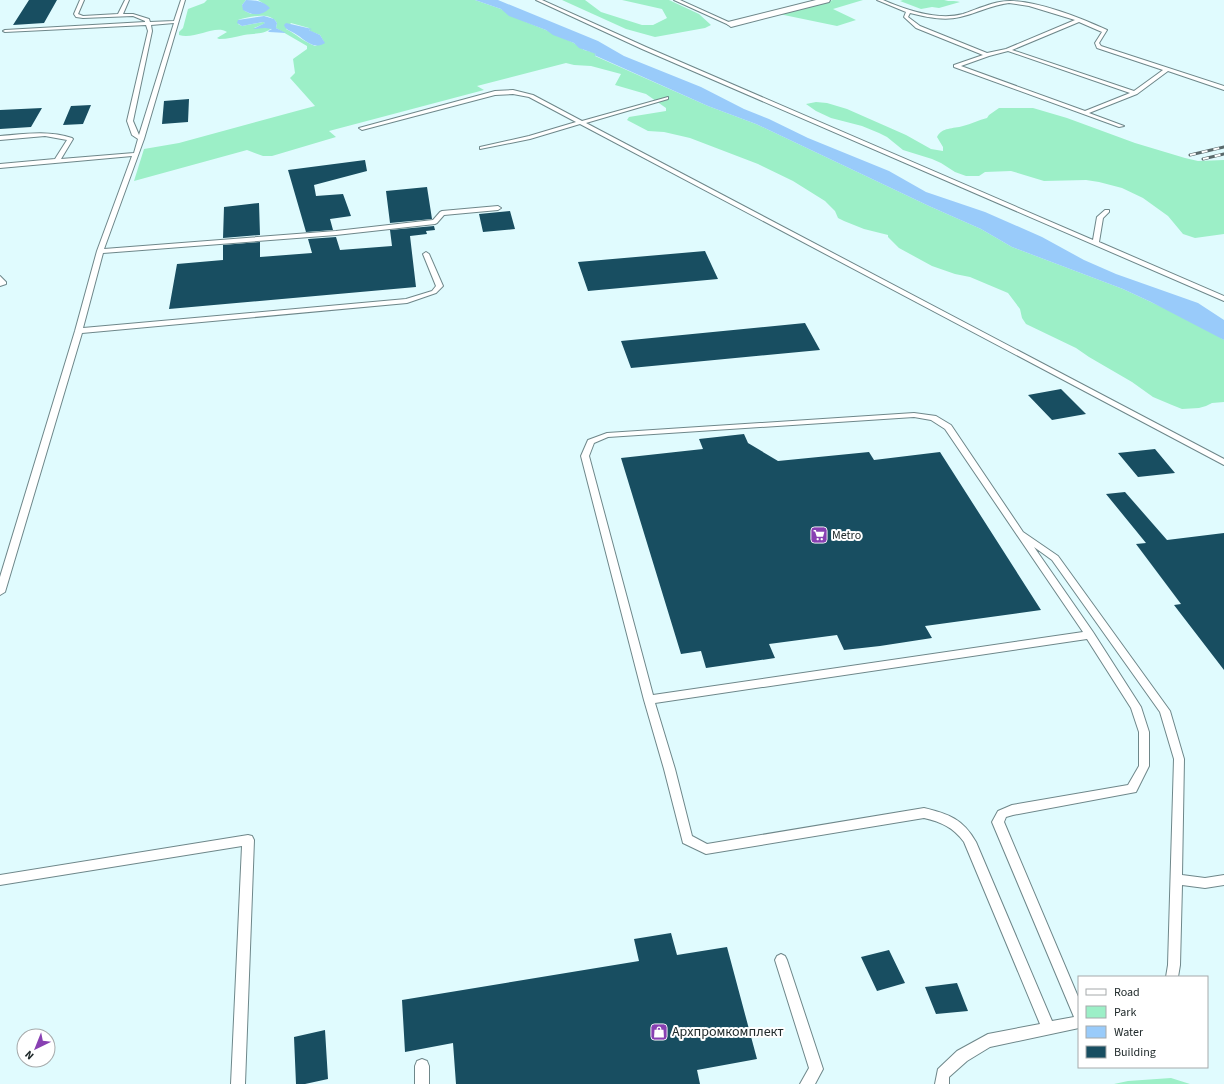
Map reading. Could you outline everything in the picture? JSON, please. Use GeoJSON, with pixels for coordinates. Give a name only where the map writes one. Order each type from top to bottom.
{"type":"FeatureCollection","features":[{"type":"Feature","properties":{"kind":"street"},"geometry":{"type":"LineString","coordinates":[[731,24],[826,0]]}},
{"type":"Feature","properties":{"kind":"lane"},"geometry":{"type":"LineString","coordinates":[[82,0],[76,14],[78,16],[133,15],[147,20],[150,31],[130,121],[135,135],[141,139]]}},
{"type":"Feature","properties":{"kind":"lane"},"geometry":{"type":"LineString","coordinates":[[120,15],[127,0]]}},
{"type":"Feature","properties":{"kind":"lane"},"geometry":{"type":"LineString","coordinates":[[0,592],[79,331],[100,251],[141,139],[183,0]]}},
{"type":"Feature","properties":{"kind":"lane"},"geometry":{"type":"LineString","coordinates":[[538,0],[658,54],[1224,300]]}},
{"type":"Feature","properties":{"kind":"lane"},"geometry":{"type":"LineString","coordinates":[[676,0],[731,24]]}},
{"type":"Feature","properties":{"kind":"lane"},"geometry":{"type":"LineString","coordinates":[[879,0],[909,11],[938,16],[958,16],[1002,3],[1022,3],[1079,20],[1105,31],[1098,43],[1099,46],[1166,70],[1224,88]]}},
{"type":"Feature","properties":{"kind":"lane"},"geometry":{"type":"LineString","coordinates":[[909,11],[906,17],[918,27],[987,55]]}},
{"type":"Feature","properties":{"kind":"lane"},"geometry":{"type":"LineString","coordinates":[[1079,20],[1008,50],[987,55],[956,66],[1121,126]]}},
{"type":"Feature","properties":{"kind":"lane"},"geometry":{"type":"LineString","coordinates":[[5,31],[176,22]]}},
{"type":"Feature","properties":{"kind":"lane"},"geometry":{"type":"LineString","coordinates":[[1008,50],[1136,93]]}},
{"type":"Feature","properties":{"kind":"lane"},"geometry":{"type":"LineString","coordinates":[[1084,113],[1136,93],[1166,70]]}},
{"type":"Feature","properties":{"kind":"lane"},"geometry":{"type":"LineString","coordinates":[[362,128],[495,93],[513,92],[530,96],[1224,462]]}},
{"type":"Feature","properties":{"kind":"lane"},"geometry":{"type":"LineString","coordinates":[[482,148],[530,137],[666,98]]}},
{"type":"Feature","properties":{"kind":"lane"},"geometry":{"type":"LineString","coordinates":[[0,138],[45,135],[64,136],[70,139],[57,161]]}},
{"type":"Feature","properties":{"kind":"lane"},"geometry":{"type":"LineString","coordinates":[[0,166],[136,154]]}},
{"type":"Feature","properties":{"kind":"lane"},"geometry":{"type":"LineString","coordinates":[[100,251],[343,232],[435,222],[442,213],[498,208]]}},
{"type":"Feature","properties":{"kind":"lane"},"geometry":{"type":"LineString","coordinates":[[1095,244],[1100,217],[1107,210]]}},
{"type":"Feature","properties":{"kind":"lane"},"geometry":{"type":"LineString","coordinates":[[79,331],[408,301],[434,292],[440,286],[426,254]]}},
{"type":"Feature","properties":{"kind":"lane"},"geometry":{"type":"LineString","coordinates":[[0,278],[4,283],[0,284]]}},
{"type":"Feature","properties":{"kind":"lane"},"geometry":{"type":"LineString","coordinates":[[1048,1027],[972,846],[966,833],[956,824],[940,816],[924,813],[706,849],[687,839],[673,780],[649,700],[585,456],[592,442],[607,435],[914,415],[933,418],[948,427],[1090,635],[1136,707],[1144,732],[1144,766],[1132,789],[1012,810],[1002,814],[998,822],[1005,842],[1078,1012]]}},
{"type":"Feature","properties":{"kind":"lane"},"geometry":{"type":"LineString","coordinates":[[1017,530],[1055,558],[1165,711],[1179,759],[1174,965],[1172,976]]}},
{"type":"Feature","properties":{"kind":"lane"},"geometry":{"type":"LineString","coordinates":[[649,700],[1090,635]]}},
{"type":"Feature","properties":{"kind":"lane"},"geometry":{"type":"LineString","coordinates":[[0,880],[248,840],[238,1084]]}},
{"type":"Feature","properties":{"kind":"lane"},"geometry":{"type":"LineString","coordinates":[[1176,879],[1205,883],[1224,880]]}},
{"type":"Feature","properties":{"kind":"lane"},"geometry":{"type":"LineString","coordinates":[[780,960],[816,1069],[807,1084]]}},
{"type":"Feature","properties":{"kind":"lane"},"geometry":{"type":"LineString","coordinates":[[942,1084],[943,1074],[962,1056],[988,1041],[1048,1027],[1078,1022]]}},
{"type":"Feature","properties":{"kind":"lane"},"geometry":{"type":"LineString","coordinates":[[422,1066],[422,1084]]}},
{"type":"Feature","properties":{"kind":"green space"},"geometry":{"type":"Polygon","coordinates":[[[207,0],[246,0],[242,5],[245,11],[251,14],[264,4],[258,0],[475,0],[501,9],[526,22],[574,43],[584,50],[596,53],[595,56],[708,106],[756,124],[981,229],[1012,247],[1123,289],[1218,336],[1224,340],[1224,402],[1212,403],[1199,408],[1182,409],[1153,397],[1132,382],[1076,348],[1026,324],[1022,318],[1020,309],[1008,293],[970,277],[955,274],[932,266],[899,248],[888,237],[888,235],[864,229],[838,218],[835,211],[825,201],[793,181],[758,164],[690,138],[664,132],[648,131],[627,120],[629,117],[666,111],[666,108],[646,94],[615,85],[621,74],[591,66],[566,63],[477,86],[484,90],[329,131],[336,137],[272,156],[263,156],[247,150],[134,181],[144,149],[179,143],[315,106],[290,78],[295,73],[293,59],[307,49],[307,46],[276,28],[277,23],[274,19],[259,16],[238,20],[238,24],[242,26],[263,22],[266,23],[254,28],[272,28],[262,33],[219,39],[217,38],[227,32],[217,30],[192,36],[179,35],[179,32],[183,28],[188,9],[204,3],[207,0]],[[291,23],[286,29],[315,46],[324,42],[320,35],[310,31],[309,28],[291,23]]]}},
{"type":"Feature","properties":{"kind":"green space"},"geometry":{"type":"Polygon","coordinates":[[[562,0],[585,0],[601,12],[642,25],[653,25],[667,18],[662,9],[622,0],[669,0],[699,14],[711,25],[705,28],[655,37],[626,29],[562,0]]]}},
{"type":"Feature","properties":{"kind":"green space"},"geometry":{"type":"Polygon","coordinates":[[[833,0],[863,0],[833,9],[856,20],[837,26],[779,14],[833,0]]]}},
{"type":"Feature","properties":{"kind":"green space"},"geometry":{"type":"Polygon","coordinates":[[[944,0],[960,2],[939,8],[932,7],[921,9],[900,1],[944,0]]]}},
{"type":"Feature","properties":{"kind":"green space"},"geometry":{"type":"Polygon","coordinates":[[[816,102],[827,103],[847,109],[906,135],[931,149],[943,151],[943,147],[937,137],[942,131],[987,118],[999,108],[1033,108],[1067,118],[1135,143],[1185,158],[1198,161],[1224,160],[1224,234],[1195,238],[1183,234],[1168,216],[1143,198],[1122,188],[1099,182],[1086,180],[1044,181],[1011,171],[985,172],[979,176],[966,176],[955,172],[932,159],[903,150],[887,137],[879,133],[862,126],[831,118],[816,111],[806,104],[816,102]]]}},
{"type":"Feature","properties":{"kind":"green space"},"geometry":{"type":"Polygon","coordinates":[[[1171,1078],[1190,1084],[1114,1084],[1128,1081],[1171,1078]]]}},
{"type":"Feature","properties":{"kind":"water"},"geometry":{"type":"Polygon","coordinates":[[[246,0],[259,1],[270,8],[261,14],[250,13],[243,10],[242,5],[246,0]]]}},
{"type":"Feature","properties":{"kind":"water"},"geometry":{"type":"Polygon","coordinates":[[[475,0],[498,0],[598,41],[624,56],[701,87],[744,109],[769,119],[808,138],[889,171],[926,192],[985,212],[1042,237],[1084,260],[1116,274],[1198,303],[1224,320],[1224,340],[1123,289],[1012,247],[981,229],[756,124],[708,106],[594,55],[596,54],[579,48],[574,43],[553,35],[546,30],[509,16],[501,9],[475,0]]]}},
{"type":"Feature","properties":{"kind":"water"},"geometry":{"type":"Polygon","coordinates":[[[264,16],[274,19],[277,23],[276,28],[286,33],[269,32],[268,31],[272,29],[265,28],[253,29],[265,23],[263,22],[242,26],[237,23],[238,20],[264,16]]]}},
{"type":"Feature","properties":{"kind":"water"},"geometry":{"type":"Polygon","coordinates":[[[286,23],[312,29],[309,30],[320,35],[325,43],[316,46],[308,43],[287,29],[284,25],[286,23]]]}},
{"type":"Feature","properties":{"kind":"building"},"geometry":{"type":"Polygon","coordinates":[[[29,0],[57,0],[44,23],[13,25],[29,0]]]}},
{"type":"Feature","properties":{"kind":"building"},"geometry":{"type":"Polygon","coordinates":[[[189,99],[188,122],[162,124],[164,101],[189,99]]]}},
{"type":"Feature","properties":{"kind":"building"},"geometry":{"type":"Polygon","coordinates":[[[91,105],[83,124],[63,125],[71,106],[91,105]]]}},
{"type":"Feature","properties":{"kind":"building"},"geometry":{"type":"Polygon","coordinates":[[[42,108],[31,127],[0,129],[0,110],[42,108]]]}},
{"type":"Feature","properties":{"kind":"building"},"geometry":{"type":"Polygon","coordinates":[[[365,160],[367,171],[314,185],[316,196],[343,194],[351,216],[330,219],[333,230],[306,232],[288,170],[365,160]]]}},
{"type":"Feature","properties":{"kind":"building"},"geometry":{"type":"Polygon","coordinates":[[[427,187],[432,219],[390,223],[386,191],[427,187]]]}},
{"type":"Feature","properties":{"kind":"building"},"geometry":{"type":"Polygon","coordinates":[[[259,203],[260,235],[223,238],[224,207],[259,203]]]}},
{"type":"Feature","properties":{"kind":"building"},"geometry":{"type":"Polygon","coordinates":[[[510,211],[515,229],[483,232],[479,214],[510,211]]]}},
{"type":"Feature","properties":{"kind":"building"},"geometry":{"type":"Polygon","coordinates":[[[434,226],[435,230],[426,231],[427,234],[410,236],[416,287],[169,309],[177,264],[223,260],[223,245],[260,242],[260,257],[312,253],[308,239],[336,237],[340,250],[392,246],[390,230],[434,226]]]}},
{"type":"Feature","properties":{"kind":"building"},"geometry":{"type":"Polygon","coordinates":[[[705,251],[718,279],[588,291],[578,262],[705,251]]]}},
{"type":"Feature","properties":{"kind":"building"},"geometry":{"type":"Polygon","coordinates":[[[805,323],[820,350],[631,368],[621,341],[805,323]]]}},
{"type":"Feature","properties":{"kind":"building"},"geometry":{"type":"Polygon","coordinates":[[[1061,389],[1086,414],[1052,420],[1028,395],[1061,389]]]}},
{"type":"Feature","properties":{"kind":"building","name":"Metro"},"geometry":{"type":"Polygon","coordinates":[[[744,434],[748,443],[778,461],[869,452],[874,460],[940,452],[1041,610],[925,626],[932,638],[880,646],[844,650],[837,635],[769,644],[775,658],[706,668],[701,651],[681,654],[621,458],[703,449],[699,439],[744,434]]]}},
{"type":"Feature","properties":{"kind":"building"},"geometry":{"type":"Polygon","coordinates":[[[1155,449],[1175,473],[1138,477],[1118,453],[1155,449]]]}},
{"type":"Feature","properties":{"kind":"building"},"geometry":{"type":"Polygon","coordinates":[[[1125,492],[1167,540],[1224,533],[1224,670],[1174,605],[1181,604],[1136,544],[1146,543],[1106,494],[1125,492]]]}},
{"type":"Feature","properties":{"kind":"building"},"geometry":{"type":"Polygon","coordinates":[[[671,933],[677,955],[727,947],[757,1059],[697,1070],[700,1084],[456,1084],[453,1043],[405,1052],[402,1000],[639,961],[634,939],[671,933]]]}},
{"type":"Feature","properties":{"kind":"building"},"geometry":{"type":"Polygon","coordinates":[[[889,950],[905,983],[877,991],[861,957],[889,950]]]}},
{"type":"Feature","properties":{"kind":"building"},"geometry":{"type":"Polygon","coordinates":[[[957,983],[968,1011],[936,1014],[925,987],[957,983]]]}},
{"type":"Feature","properties":{"kind":"building"},"geometry":{"type":"Polygon","coordinates":[[[325,1030],[328,1079],[305,1084],[296,1084],[294,1037],[325,1030]]]}},
{"type":"Feature","properties":{"kind":"railway"},"geometry":{"type":"LineString","coordinates":[[1190,155],[1224,147]]}},
{"type":"Feature","properties":{"kind":"railway"},"geometry":{"type":"LineString","coordinates":[[1203,159],[1224,154]]}},
{"type":"Feature","properties":{"kind":"place","name":"Metro"},"geometry":{"type":"Point","coordinates":[819,535]}},
{"type":"Feature","properties":{"kind":"place","name":"Архпромкомплект"},"geometry":{"type":"Point","coordinates":[659,1032]}}]}
